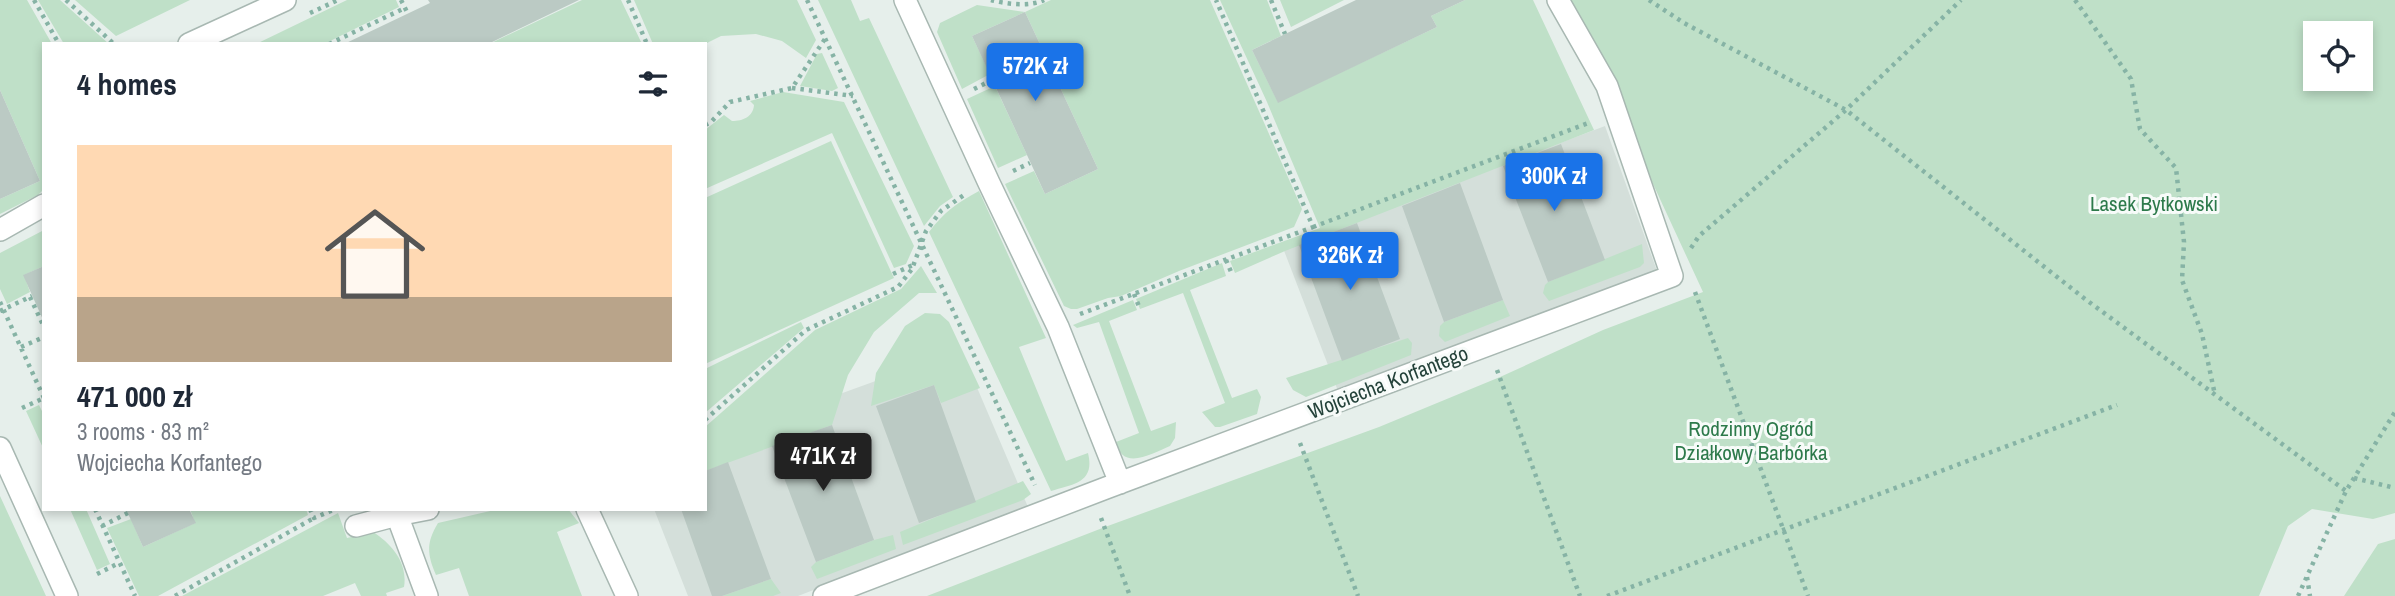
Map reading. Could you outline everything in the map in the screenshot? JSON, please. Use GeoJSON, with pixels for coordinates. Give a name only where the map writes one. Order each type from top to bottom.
{"type":"FeatureCollection","features":[{"type":"Feature","properties":{"kind":"street"},"geometry":{"type":"LineString","coordinates":[[193,42],[285,0]]}},
{"type":"Feature","properties":{"kind":"street"},"geometry":{"type":"LineString","coordinates":[[905,0],[1058,327],[1119,483]]}},
{"type":"Feature","properties":{"kind":"street"},"geometry":{"type":"LineString","coordinates":[[1558,0],[1607,86],[1677,268]]}},
{"type":"Feature","properties":{"kind":"street"},"geometry":{"type":"LineString","coordinates":[[0,230],[42,206]]}},
{"type":"Feature","properties":{"kind":"street","name":"Wojciecha Korfantego"},"geometry":{"type":"LineString","coordinates":[[824,596],[1677,268]]}},
{"type":"Feature","properties":{"kind":"street"},"geometry":{"type":"LineString","coordinates":[[0,448],[66,596]]}},
{"type":"Feature","properties":{"kind":"street"},"geometry":{"type":"LineString","coordinates":[[356,526],[418,511]]}},
{"type":"Feature","properties":{"kind":"street"},"geometry":{"type":"LineString","coordinates":[[588,511],[627,596]]}},
{"type":"Feature","properties":{"kind":"street"},"geometry":{"type":"LineString","coordinates":[[397,515],[427,596]]}},
{"type":"Feature","properties":{"kind":"path"},"geometry":{"type":"LineString","coordinates":[[34,0],[59,42]]}},
{"type":"Feature","properties":{"kind":"path"},"geometry":{"type":"LineString","coordinates":[[66,0],[112,42]]}},
{"type":"Feature","properties":{"kind":"path"},"geometry":{"type":"LineString","coordinates":[[401,0],[408,14]]}},
{"type":"Feature","properties":{"kind":"path"},"geometry":{"type":"LineString","coordinates":[[628,0],[647,42]]}},
{"type":"Feature","properties":{"kind":"path"},"geometry":{"type":"LineString","coordinates":[[807,0],[1047,512]]}},
{"type":"Feature","properties":{"kind":"path"},"geometry":{"type":"LineString","coordinates":[[991,0],[1038,3],[1044,0]]}},
{"type":"Feature","properties":{"kind":"path"},"geometry":{"type":"LineString","coordinates":[[1216,0],[1313,227]]}},
{"type":"Feature","properties":{"kind":"path"},"geometry":{"type":"LineString","coordinates":[[1271,0],[1285,34]]}},
{"type":"Feature","properties":{"kind":"path"},"geometry":{"type":"LineString","coordinates":[[1649,0],[1685,23],[1846,110],[2085,299],[2346,491]]}},
{"type":"Feature","properties":{"kind":"path"},"geometry":{"type":"LineString","coordinates":[[1808,596],[1677,268],[1699,236],[1846,110],[1961,0]]}},
{"type":"Feature","properties":{"kind":"path"},"geometry":{"type":"LineString","coordinates":[[2075,0],[2131,79],[2140,129],[2176,168],[2184,242],[2182,280],[2202,334],[2216,395]]}},
{"type":"Feature","properties":{"kind":"path"},"geometry":{"type":"LineString","coordinates":[[333,42],[405,8]]}},
{"type":"Feature","properties":{"kind":"path"},"geometry":{"type":"LineString","coordinates":[[792,88],[825,38]]}},
{"type":"Feature","properties":{"kind":"path"},"geometry":{"type":"LineString","coordinates":[[707,124],[730,103],[792,88],[853,96]]}},
{"type":"Feature","properties":{"kind":"path"},"geometry":{"type":"LineString","coordinates":[[1075,315],[1616,112]]}},
{"type":"Feature","properties":{"kind":"path"},"geometry":{"type":"LineString","coordinates":[[707,417],[806,330],[898,287],[914,264],[926,231],[941,211],[960,197],[989,183]]}},
{"type":"Feature","properties":{"kind":"path"},"geometry":{"type":"LineString","coordinates":[[1226,260],[1232,274]]}},
{"type":"Feature","properties":{"kind":"path"},"geometry":{"type":"LineString","coordinates":[[892,274],[914,264]]}},
{"type":"Feature","properties":{"kind":"path"},"geometry":{"type":"LineString","coordinates":[[1134,294],[1140,309]]}},
{"type":"Feature","properties":{"kind":"path"},"geometry":{"type":"LineString","coordinates":[[2,311],[31,297],[42,322]]}},
{"type":"Feature","properties":{"kind":"path"},"geometry":{"type":"LineString","coordinates":[[0,302],[42,394]]}},
{"type":"Feature","properties":{"kind":"path"},"geometry":{"type":"LineString","coordinates":[[21,347],[42,338]]}},
{"type":"Feature","properties":{"kind":"path"},"geometry":{"type":"LineString","coordinates":[[1496,368],[1580,596]]}},
{"type":"Feature","properties":{"kind":"path"},"geometry":{"type":"LineString","coordinates":[[22,408],[42,399]]}},
{"type":"Feature","properties":{"kind":"path"},"geometry":{"type":"LineString","coordinates":[[1607,596],[2117,405]]}},
{"type":"Feature","properties":{"kind":"path"},"geometry":{"type":"LineString","coordinates":[[2298,596],[2346,491],[2395,412]]}},
{"type":"Feature","properties":{"kind":"path"},"geometry":{"type":"LineString","coordinates":[[1296,433],[1358,596]]}},
{"type":"Feature","properties":{"kind":"path"},"geometry":{"type":"LineString","coordinates":[[2354,478],[2395,488]]}},
{"type":"Feature","properties":{"kind":"path"},"geometry":{"type":"LineString","coordinates":[[1097,508],[1130,596]]}},
{"type":"Feature","properties":{"kind":"path"},"geometry":{"type":"LineString","coordinates":[[95,511],[135,596]]}},
{"type":"Feature","properties":{"kind":"path"},"geometry":{"type":"LineString","coordinates":[[311,511],[314,518]]}},
{"type":"Feature","properties":{"kind":"path"},"geometry":{"type":"LineString","coordinates":[[175,596],[331,511]]}},
{"type":"Feature","properties":{"kind":"path"},"geometry":{"type":"LineString","coordinates":[[102,526],[126,512]]}},
{"type":"Feature","properties":{"kind":"path"},"geometry":{"type":"LineString","coordinates":[[97,574],[120,563]]}},
{"type":"Feature","properties":{"kind":"path"},"geometry":{"type":"LineString","coordinates":[[2307,576],[2310,596]]}},
{"type":"Feature","properties":{"kind":"shaded area"},"geometry":{"type":"Polygon","coordinates":[[[1605,126],[1657,271],[1338,391],[1283,248],[1605,126]]]}},
{"type":"Feature","properties":{"kind":"shaded area"},"geometry":{"type":"Polygon","coordinates":[[[961,350],[1028,507],[798,596],[688,596],[655,511],[707,511],[707,442],[961,350]]]}},
{"type":"Feature","properties":{"kind":"green space"},"geometry":{"type":"Polygon","coordinates":[[[0,0],[27,0],[51,42],[42,42],[42,191],[0,214],[0,199],[40,181],[0,90],[0,0]]]}},
{"type":"Feature","properties":{"kind":"green space"},"geometry":{"type":"Polygon","coordinates":[[[38,0],[60,0],[107,42],[63,42],[38,0]]]}},
{"type":"Feature","properties":{"kind":"green space"},"geometry":{"type":"Polygon","coordinates":[[[75,0],[190,0],[116,36],[75,0]]]}},
{"type":"Feature","properties":{"kind":"green space"},"geometry":{"type":"Polygon","coordinates":[[[347,0],[396,0],[399,7],[328,42],[260,42],[347,0]]]}},
{"type":"Feature","properties":{"kind":"green space"},"geometry":{"type":"Polygon","coordinates":[[[582,0],[621,0],[641,42],[493,42],[582,0]]]}},
{"type":"Feature","properties":{"kind":"green space"},"geometry":{"type":"Polygon","coordinates":[[[634,0],[797,0],[816,40],[806,58],[782,41],[756,34],[721,36],[707,43],[652,42],[634,0]]]}},
{"type":"Feature","properties":{"kind":"green space"},"geometry":{"type":"Polygon","coordinates":[[[818,0],[851,0],[860,21],[869,18],[953,197],[940,206],[924,226],[818,0]]]}},
{"type":"Feature","properties":{"kind":"green space"},"geometry":{"type":"Polygon","coordinates":[[[1051,0],[1210,0],[1302,209],[1294,227],[1121,296],[1077,309],[1064,306],[1005,184],[1034,171],[1045,194],[1098,169],[1025,12],[1051,0]]]}},
{"type":"Feature","properties":{"kind":"green space"},"geometry":{"type":"Polygon","coordinates":[[[1220,0],[1267,0],[1281,36],[1252,50],[1278,102],[1437,27],[1431,16],[1465,0],[1533,0],[1594,130],[1235,273],[1230,261],[1320,228],[1220,0]]]}},
{"type":"Feature","properties":{"kind":"green space"},"geometry":{"type":"Polygon","coordinates":[[[1280,0],[1344,0],[1291,27],[1280,0]]]}},
{"type":"Feature","properties":{"kind":"green space"},"geometry":{"type":"Polygon","coordinates":[[[1568,0],[2395,0],[2395,513],[2373,519],[2312,509],[2288,526],[2259,596],[927,596],[1105,527],[1379,427],[1500,377],[1603,330],[1703,292],[1568,0]]]}},
{"type":"Feature","properties":{"kind":"green space"},"geometry":{"type":"Polygon","coordinates":[[[977,5],[1025,12],[972,36],[990,74],[962,89],[937,32],[940,23],[977,5]]]}},
{"type":"Feature","properties":{"kind":"green space"},"geometry":{"type":"Polygon","coordinates":[[[822,53],[838,88],[832,91],[800,86],[817,54],[822,53]]]}},
{"type":"Feature","properties":{"kind":"green space"},"geometry":{"type":"Polygon","coordinates":[[[995,86],[1027,155],[998,168],[967,99],[995,86]]]}},
{"type":"Feature","properties":{"kind":"green space"},"geometry":{"type":"Polygon","coordinates":[[[783,92],[844,102],[914,246],[906,264],[894,268],[832,133],[707,188],[707,128],[724,115],[732,121],[744,119],[753,109],[754,105],[750,101],[783,92]]]}},
{"type":"Feature","properties":{"kind":"green space"},"geometry":{"type":"Polygon","coordinates":[[[831,141],[894,278],[707,363],[707,197],[831,141]]]}},
{"type":"Feature","properties":{"kind":"green space"},"geometry":{"type":"Polygon","coordinates":[[[979,191],[1046,338],[1019,347],[1066,461],[1088,453],[1089,470],[1086,476],[1075,484],[1051,491],[929,232],[951,208],[979,191]]]}},
{"type":"Feature","properties":{"kind":"green space"},"geometry":{"type":"Polygon","coordinates":[[[42,231],[42,267],[24,275],[30,292],[7,304],[0,289],[0,253],[42,231]]]}},
{"type":"Feature","properties":{"kind":"green space"},"geometry":{"type":"Polygon","coordinates":[[[1642,244],[1644,263],[1640,267],[1549,301],[1543,293],[1548,282],[1642,244]]]}},
{"type":"Feature","properties":{"kind":"green space"},"geometry":{"type":"Polygon","coordinates":[[[1222,263],[1226,276],[1190,290],[1232,398],[1257,389],[1261,397],[1257,414],[1215,427],[1202,412],[1225,403],[1183,293],[1140,309],[1136,299],[1222,263]]]}},
{"type":"Feature","properties":{"kind":"green space"},"geometry":{"type":"Polygon","coordinates":[[[921,266],[937,293],[919,293],[874,332],[848,375],[832,425],[707,470],[707,425],[815,330],[901,289],[921,266]]]}},
{"type":"Feature","properties":{"kind":"green space"},"geometry":{"type":"Polygon","coordinates":[[[1133,300],[1137,310],[1109,321],[1151,431],[1176,422],[1175,438],[1170,446],[1139,458],[1125,456],[1119,451],[1116,442],[1139,433],[1099,322],[1077,328],[1073,325],[1133,300]]]}},
{"type":"Feature","properties":{"kind":"green space"},"geometry":{"type":"Polygon","coordinates":[[[1503,300],[1510,316],[1445,342],[1439,336],[1440,326],[1444,322],[1503,300]]]}},
{"type":"Feature","properties":{"kind":"green space"},"geometry":{"type":"Polygon","coordinates":[[[925,313],[940,314],[949,322],[980,388],[941,403],[934,385],[871,406],[876,373],[905,326],[925,313]]]}},
{"type":"Feature","properties":{"kind":"green space"},"geometry":{"type":"Polygon","coordinates":[[[801,322],[804,328],[707,411],[707,368],[801,322]]]}},
{"type":"Feature","properties":{"kind":"green space"},"geometry":{"type":"Polygon","coordinates":[[[1408,338],[1412,343],[1411,355],[1306,397],[1293,390],[1286,378],[1408,338]]]}},
{"type":"Feature","properties":{"kind":"green space"},"geometry":{"type":"Polygon","coordinates":[[[39,405],[42,411],[42,446],[26,411],[39,405]]]}},
{"type":"Feature","properties":{"kind":"green space"},"geometry":{"type":"Polygon","coordinates":[[[1023,481],[1031,494],[1023,500],[903,545],[900,532],[1023,481]]]}},
{"type":"Feature","properties":{"kind":"green space"},"geometry":{"type":"Polygon","coordinates":[[[0,496],[46,596],[0,596],[0,496]]]}},
{"type":"Feature","properties":{"kind":"green space"},"geometry":{"type":"Polygon","coordinates":[[[71,511],[87,511],[110,564],[97,570],[71,511]]]}},
{"type":"Feature","properties":{"kind":"green space"},"geometry":{"type":"Polygon","coordinates":[[[191,511],[307,511],[308,515],[158,596],[139,596],[107,528],[131,519],[143,547],[195,523],[191,511]]]}},
{"type":"Feature","properties":{"kind":"green space"},"geometry":{"type":"Polygon","coordinates":[[[490,511],[570,511],[579,523],[557,532],[582,596],[469,596],[459,568],[436,575],[429,549],[438,523],[490,511]]]}},
{"type":"Feature","properties":{"kind":"green space"},"geometry":{"type":"Polygon","coordinates":[[[338,513],[347,538],[373,532],[392,548],[404,570],[404,587],[386,593],[387,596],[361,596],[355,583],[323,596],[182,596],[338,513]]]}},
{"type":"Feature","properties":{"kind":"green space"},"geometry":{"type":"Polygon","coordinates":[[[893,535],[896,549],[817,579],[811,567],[816,562],[893,535]]]}},
{"type":"Feature","properties":{"kind":"green space"},"geometry":{"type":"Polygon","coordinates":[[[2395,539],[2395,596],[2344,596],[2378,544],[2395,539]]]}},
{"type":"Feature","properties":{"kind":"green space"},"geometry":{"type":"Polygon","coordinates":[[[771,579],[781,593],[773,596],[722,596],[771,579]]]}},
{"type":"Feature","properties":{"kind":"building"},"geometry":{"type":"Polygon","coordinates":[[[428,0],[579,0],[492,42],[348,42],[430,3],[428,0]]]}},
{"type":"Feature","properties":{"kind":"building"},"geometry":{"type":"Polygon","coordinates":[[[1356,0],[1465,0],[1431,16],[1437,27],[1278,103],[1252,50],[1356,0]]]}},
{"type":"Feature","properties":{"kind":"building"},"geometry":{"type":"Polygon","coordinates":[[[1025,12],[1098,169],[1045,194],[972,36],[1025,12]]]}},
{"type":"Feature","properties":{"kind":"building"},"geometry":{"type":"Polygon","coordinates":[[[0,90],[40,181],[0,199],[0,90]]]}},
{"type":"Feature","properties":{"kind":"building"},"geometry":{"type":"Polygon","coordinates":[[[1561,144],[1605,260],[1548,282],[1503,166],[1561,144]]]}},
{"type":"Feature","properties":{"kind":"building"},"geometry":{"type":"Polygon","coordinates":[[[1460,183],[1503,300],[1444,322],[1402,206],[1460,183]]]}},
{"type":"Feature","properties":{"kind":"building"},"geometry":{"type":"Polygon","coordinates":[[[1357,223],[1400,339],[1342,361],[1299,245],[1357,223]]]}},
{"type":"Feature","properties":{"kind":"building"},"geometry":{"type":"Polygon","coordinates":[[[42,267],[42,318],[23,275],[42,267]]]}},
{"type":"Feature","properties":{"kind":"building"},"geometry":{"type":"Polygon","coordinates":[[[934,385],[976,502],[919,523],[876,406],[934,385]]]}},
{"type":"Feature","properties":{"kind":"building"},"geometry":{"type":"Polygon","coordinates":[[[832,425],[874,540],[816,562],[772,446],[832,425]]]}},
{"type":"Feature","properties":{"kind":"building"},"geometry":{"type":"Polygon","coordinates":[[[728,462],[771,579],[722,596],[712,596],[682,511],[707,511],[707,470],[728,462]]]}},
{"type":"Feature","properties":{"kind":"building"},"geometry":{"type":"Polygon","coordinates":[[[127,511],[190,511],[196,523],[143,547],[127,511]]]}},
{"type":"Feature","properties":{"kind":"park label","name":"Lasek Bytkowski"},"geometry":{"type":"Point","coordinates":[2154,203]}},
{"type":"Feature","properties":{"kind":"park label","name":"Rodzinny Ogród Działkowy Barbórka"},"geometry":{"type":"Point","coordinates":[1751,440]}}]}
